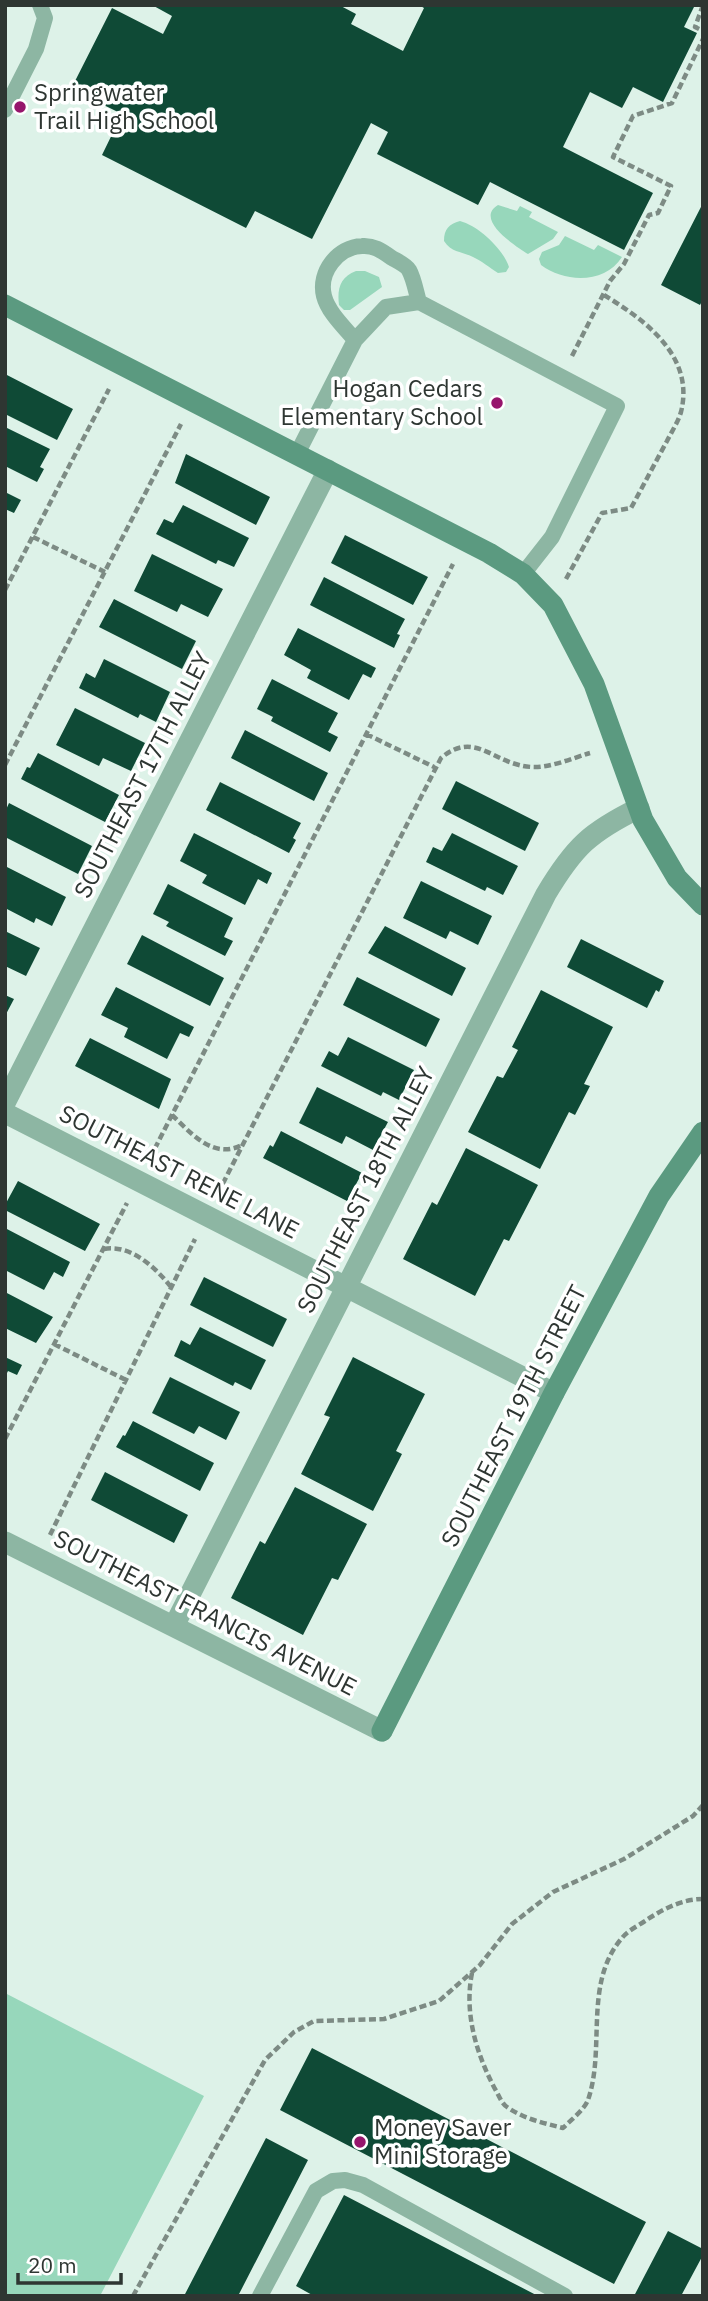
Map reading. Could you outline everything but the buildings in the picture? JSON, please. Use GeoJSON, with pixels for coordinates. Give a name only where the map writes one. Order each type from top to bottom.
{"type":"FeatureCollection","features":[{"type":"Feature","properties":{"kind":"street"},"geometry":{"type":"LineString","coordinates":[[5,305],[466,541],[523,574],[553,605],[594,684],[639,808],[677,878],[703,905]]}},
{"type":"Feature","properties":{"kind":"street","name":"SOUTHEAST 17TH ALLEY"},"geometry":{"type":"LineString","coordinates":[[5,1103],[328,470]]}},
{"type":"Feature","properties":{"kind":"street","name":"SOUTHEAST 18TH ALLEY"},"geometry":{"type":"LineString","coordinates":[[174,1626],[560,871],[587,839],[608,824],[639,808]]}},
{"type":"Feature","properties":{"kind":"street","name":"SOUTHEAST RENE LANE"},"geometry":{"type":"LineString","coordinates":[[5,1113],[554,1393]]}},
{"type":"Feature","properties":{"kind":"street","name":"SOUTHEAST 19TH STREET"},"geometry":{"type":"LineString","coordinates":[[382,1731],[554,1393],[659,1196],[703,1132]]}},
{"type":"Feature","properties":{"kind":"street","name":"SOUTHEAST FRANCIS AVENUE"},"geometry":{"type":"LineString","coordinates":[[5,1542],[382,1731]]}},
{"type":"Feature","properties":{"kind":"lane"},"geometry":{"type":"LineString","coordinates":[[5,110],[36,49],[46,9]]}},
{"type":"Feature","properties":{"kind":"lane"},"geometry":{"type":"LineString","coordinates":[[355,340],[327,305],[323,292],[323,279],[328,266],[337,255],[349,248],[376,248],[408,268],[419,302]]}},
{"type":"Feature","properties":{"kind":"lane"},"geometry":{"type":"LineString","coordinates":[[297,454],[355,340],[386,307],[419,302],[561,377],[617,407],[552,537],[523,574]]}},
{"type":"Feature","properties":{"kind":"lane"},"geometry":{"type":"LineString","coordinates":[[260,2296],[316,2191],[333,2181],[345,2180],[363,2185],[565,2296]]}},
{"type":"Feature","properties":{"kind":"path"},"geometry":{"type":"LineString","coordinates":[[703,5],[695,27],[703,31]]}},
{"type":"Feature","properties":{"kind":"path"},"geometry":{"type":"LineString","coordinates":[[561,377],[610,281],[624,264],[649,215],[658,213],[671,186],[613,156],[633,116],[672,103],[703,39]]}},
{"type":"Feature","properties":{"kind":"path"},"geometry":{"type":"LineString","coordinates":[[553,605],[602,513],[631,508],[680,414],[684,397],[681,370],[669,347],[645,324],[603,295]]}},
{"type":"Feature","properties":{"kind":"path"},"geometry":{"type":"LineString","coordinates":[[5,590],[121,364]]}},
{"type":"Feature","properties":{"kind":"path"},"geometry":{"type":"LineString","coordinates":[[5,765],[193,401]]}},
{"type":"Feature","properties":{"kind":"path"},"geometry":{"type":"LineString","coordinates":[[33,537],[105,572]]}},
{"type":"Feature","properties":{"kind":"path"},"geometry":{"type":"LineString","coordinates":[[5,1439],[466,541]]}},
{"type":"Feature","properties":{"kind":"path"},"geometry":{"type":"LineString","coordinates":[[366,734],[434,767]]}},
{"type":"Feature","properties":{"kind":"path"},"geometry":{"type":"LineString","coordinates":[[38,1558],[206,1216],[434,767],[448,751],[465,745],[472,745],[516,765],[535,768],[616,745]]}},
{"type":"Feature","properties":{"kind":"path"},"geometry":{"type":"LineString","coordinates":[[172,1115],[195,1138],[208,1145],[232,1149],[243,1145]]}},
{"type":"Feature","properties":{"kind":"path"},"geometry":{"type":"LineString","coordinates":[[103,1250],[120,1250],[141,1259],[171,1287]]}},
{"type":"Feature","properties":{"kind":"path"},"geometry":{"type":"LineString","coordinates":[[54,1344],[126,1380]]}},
{"type":"Feature","properties":{"kind":"path"},"geometry":{"type":"LineString","coordinates":[[133,2296],[265,2060],[294,2032],[314,2021],[384,2019],[439,2001],[472,1972],[512,1924],[553,1892],[624,1859],[693,1816],[703,1805]]}},
{"type":"Feature","properties":{"kind":"path"},"geometry":{"type":"LineString","coordinates":[[472,1972],[469,1991],[471,2023],[483,2066],[504,2105],[528,2119],[563,2128],[587,2102],[594,2063],[604,1966],[622,1937],[660,1911],[689,1899],[703,1899]]}},
{"type":"Feature","properties":{"kind":"green space"},"geometry":{"type":"Polygon","coordinates":[[[498,205],[517,211],[520,206],[532,212],[529,217],[558,232],[553,239],[528,254],[506,239],[494,225],[492,211],[498,205]]]}},
{"type":"Feature","properties":{"kind":"green space"},"geometry":{"type":"Polygon","coordinates":[[[460,221],[475,228],[496,246],[509,267],[506,272],[498,273],[447,245],[444,241],[446,230],[460,221]]]}},
{"type":"Feature","properties":{"kind":"green space"},"geometry":{"type":"Polygon","coordinates":[[[565,236],[594,250],[598,245],[622,257],[615,266],[595,276],[584,278],[561,275],[541,265],[539,259],[542,252],[559,245],[565,236]]]}},
{"type":"Feature","properties":{"kind":"green space"},"geometry":{"type":"Polygon","coordinates":[[[356,271],[365,271],[379,277],[382,287],[350,310],[344,310],[339,305],[339,289],[343,280],[356,271]]]}},
{"type":"Feature","properties":{"kind":"green space"},"geometry":{"type":"Polygon","coordinates":[[[5,1993],[204,2096],[100,2296],[5,2296],[5,1993]]]}},
{"type":"Feature","properties":{"kind":"place","name":"Springwater Trail High School"},"geometry":{"type":"Point","coordinates":[20,107]}},
{"type":"Feature","properties":{"kind":"place","name":"Hogan Cedars Elementary School"},"geometry":{"type":"Point","coordinates":[497,403]}},
{"type":"Feature","properties":{"kind":"place","name":"Money Saver Mini Storage"},"geometry":{"type":"Point","coordinates":[360,2142]}}]}
